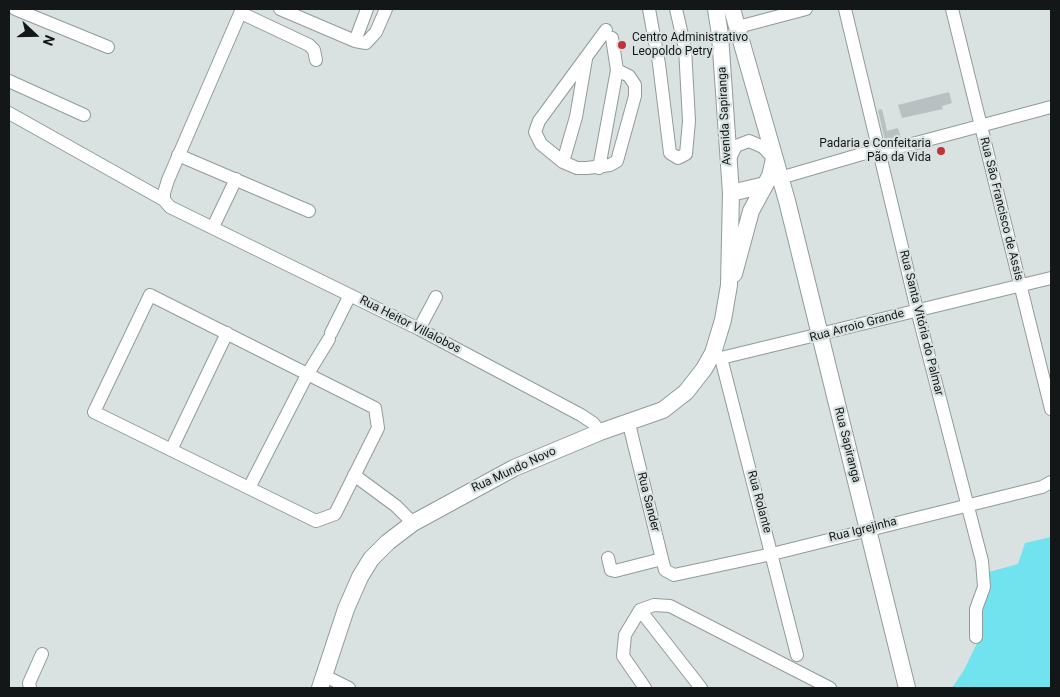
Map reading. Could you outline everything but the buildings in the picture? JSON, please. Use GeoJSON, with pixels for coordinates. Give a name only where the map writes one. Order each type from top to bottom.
{"type":"FeatureCollection","features":[{"type":"Feature","properties":{"kind":"main road","name":"Avenida Sapiranga"},"geometry":{"type":"LineString","coordinates":[[716,9],[731,193]]}},
{"type":"Feature","properties":{"kind":"main road","name":"Avenida Sapiranga"},"geometry":{"type":"LineString","coordinates":[[732,9],[774,159]]}},
{"type":"Feature","properties":{"kind":"main road","name":"Rua Sapiranga"},"geometry":{"type":"LineString","coordinates":[[774,159],[787,201],[907,688]]}},
{"type":"Feature","properties":{"kind":"main road"},"geometry":{"type":"LineString","coordinates":[[765,185],[773,169],[774,159]]}},
{"type":"Feature","properties":{"kind":"main road"},"geometry":{"type":"LineString","coordinates":[[731,193],[765,185],[777,191],[787,201]]}},
{"type":"Feature","properties":{"kind":"main road","name":"Rua Mundo Novo"},"geometry":{"type":"LineString","coordinates":[[729,285],[738,266],[753,204],[765,185]]}},
{"type":"Feature","properties":{"kind":"main road","name":"Rua Mundo Novo"},"geometry":{"type":"LineString","coordinates":[[322,682],[346,608],[366,566],[388,542],[412,523],[514,468],[600,432],[629,424],[663,410],[695,382],[717,356],[729,285],[731,193]]}},
{"type":"Feature","properties":{"kind":"street"},"geometry":{"type":"LineString","coordinates":[[15,9],[108,46]]}},
{"type":"Feature","properties":{"kind":"street"},"geometry":{"type":"LineString","coordinates":[[280,9],[355,41],[366,43],[370,40],[386,9]]}},
{"type":"Feature","properties":{"kind":"street"},"geometry":{"type":"LineString","coordinates":[[355,41],[367,9]]}},
{"type":"Feature","properties":{"kind":"street"},"geometry":{"type":"LineString","coordinates":[[649,9],[664,98],[670,154],[675,158],[682,158],[686,154],[689,122],[684,48],[676,9]]}},
{"type":"Feature","properties":{"kind":"street"},"geometry":{"type":"LineString","coordinates":[[738,27],[806,9]]}},
{"type":"Feature","properties":{"kind":"street","name":"Rua Santa Vitória do Palmar"},"geometry":{"type":"LineString","coordinates":[[845,9],[877,151],[984,577],[984,587],[976,609],[976,637]]}},
{"type":"Feature","properties":{"kind":"street","name":"Rua São Francisco de Assis"},"geometry":{"type":"LineString","coordinates":[[952,9],[1019,286],[1051,409]]}},
{"type":"Feature","properties":{"kind":"street"},"geometry":{"type":"LineString","coordinates":[[164,200],[164,193],[178,155],[241,11],[309,45],[314,50],[316,60]]}},
{"type":"Feature","properties":{"kind":"street"},"geometry":{"type":"LineString","coordinates":[[599,168],[617,70],[609,34],[587,56],[540,121],[535,132],[541,144],[563,162],[577,168],[599,168],[616,161],[635,96],[635,85],[629,76],[617,70]]}},
{"type":"Feature","properties":{"kind":"street"},"geometry":{"type":"LineString","coordinates":[[563,162],[576,117],[587,56]]}},
{"type":"Feature","properties":{"kind":"street"},"geometry":{"type":"LineString","coordinates":[[9,80],[84,115]]}},
{"type":"Feature","properties":{"kind":"street"},"geometry":{"type":"LineString","coordinates":[[780,178],[877,151],[1051,108]]}},
{"type":"Feature","properties":{"kind":"street","name":"Rua Heitor Villalobos"},"geometry":{"type":"LineString","coordinates":[[9,113],[164,200],[170,207],[419,328],[581,415],[593,423],[600,432]]}},
{"type":"Feature","properties":{"kind":"street"},"geometry":{"type":"LineString","coordinates":[[728,167],[736,146],[745,141],[763,146],[774,159]]}},
{"type":"Feature","properties":{"kind":"street"},"geometry":{"type":"LineString","coordinates":[[178,155],[309,210]]}},
{"type":"Feature","properties":{"kind":"street"},"geometry":{"type":"LineString","coordinates":[[213,227],[236,179]]}},
{"type":"Feature","properties":{"kind":"street","name":"Rua Arroio Grande"},"geometry":{"type":"LineString","coordinates":[[717,356],[819,336],[1051,278]]}},
{"type":"Feature","properties":{"kind":"street"},"geometry":{"type":"LineString","coordinates":[[150,295],[307,376],[375,408],[378,428],[335,514],[316,521],[94,412],[150,295]]}},
{"type":"Feature","properties":{"kind":"street"},"geometry":{"type":"LineString","coordinates":[[249,488],[350,295]]}},
{"type":"Feature","properties":{"kind":"street"},"geometry":{"type":"LineString","coordinates":[[419,328],[436,297]]}},
{"type":"Feature","properties":{"kind":"street"},"geometry":{"type":"LineString","coordinates":[[171,450],[227,334]]}},
{"type":"Feature","properties":{"kind":"street","name":"Rua Rolante"},"geometry":{"type":"LineString","coordinates":[[717,356],[772,554],[797,655]]}},
{"type":"Feature","properties":{"kind":"street","name":"Rua Sander"},"geometry":{"type":"LineString","coordinates":[[629,424],[662,560],[665,570],[674,576]]}},
{"type":"Feature","properties":{"kind":"street"},"geometry":{"type":"LineString","coordinates":[[354,475],[396,506],[412,523]]}},
{"type":"Feature","properties":{"kind":"street","name":"Rua Igrejinha"},"geometry":{"type":"LineString","coordinates":[[674,576],[772,554],[1042,486],[1051,482]]}},
{"type":"Feature","properties":{"kind":"street"},"geometry":{"type":"LineString","coordinates":[[608,558],[611,570],[616,571],[662,560]]}},
{"type":"Feature","properties":{"kind":"street"},"geometry":{"type":"LineString","coordinates":[[646,688],[623,656],[625,635],[640,610],[654,605],[670,606],[830,688]]}},
{"type":"Feature","properties":{"kind":"street"},"geometry":{"type":"LineString","coordinates":[[640,610],[701,688]]}},
{"type":"Feature","properties":{"kind":"street"},"geometry":{"type":"LineString","coordinates":[[30,688],[29,683],[42,654]]}},
{"type":"Feature","properties":{"kind":"street"},"geometry":{"type":"LineString","coordinates":[[322,682],[349,688]]}},
{"type":"Feature","properties":{"kind":"shaded area"},"geometry":{"type":"Polygon","coordinates":[[[1051,537],[1051,688],[952,688],[964,670],[980,637],[981,603],[989,572],[1018,564],[1025,543],[1051,537]]]}},
{"type":"Feature","properties":{"kind":"place","name":"Centro Administrativo Leopoldo Petry"},"geometry":{"type":"Point","coordinates":[622,45]}},
{"type":"Feature","properties":{"kind":"place","name":"Padaria e Confeitaria Pão da Vida"},"geometry":{"type":"Point","coordinates":[941,151]}}]}
